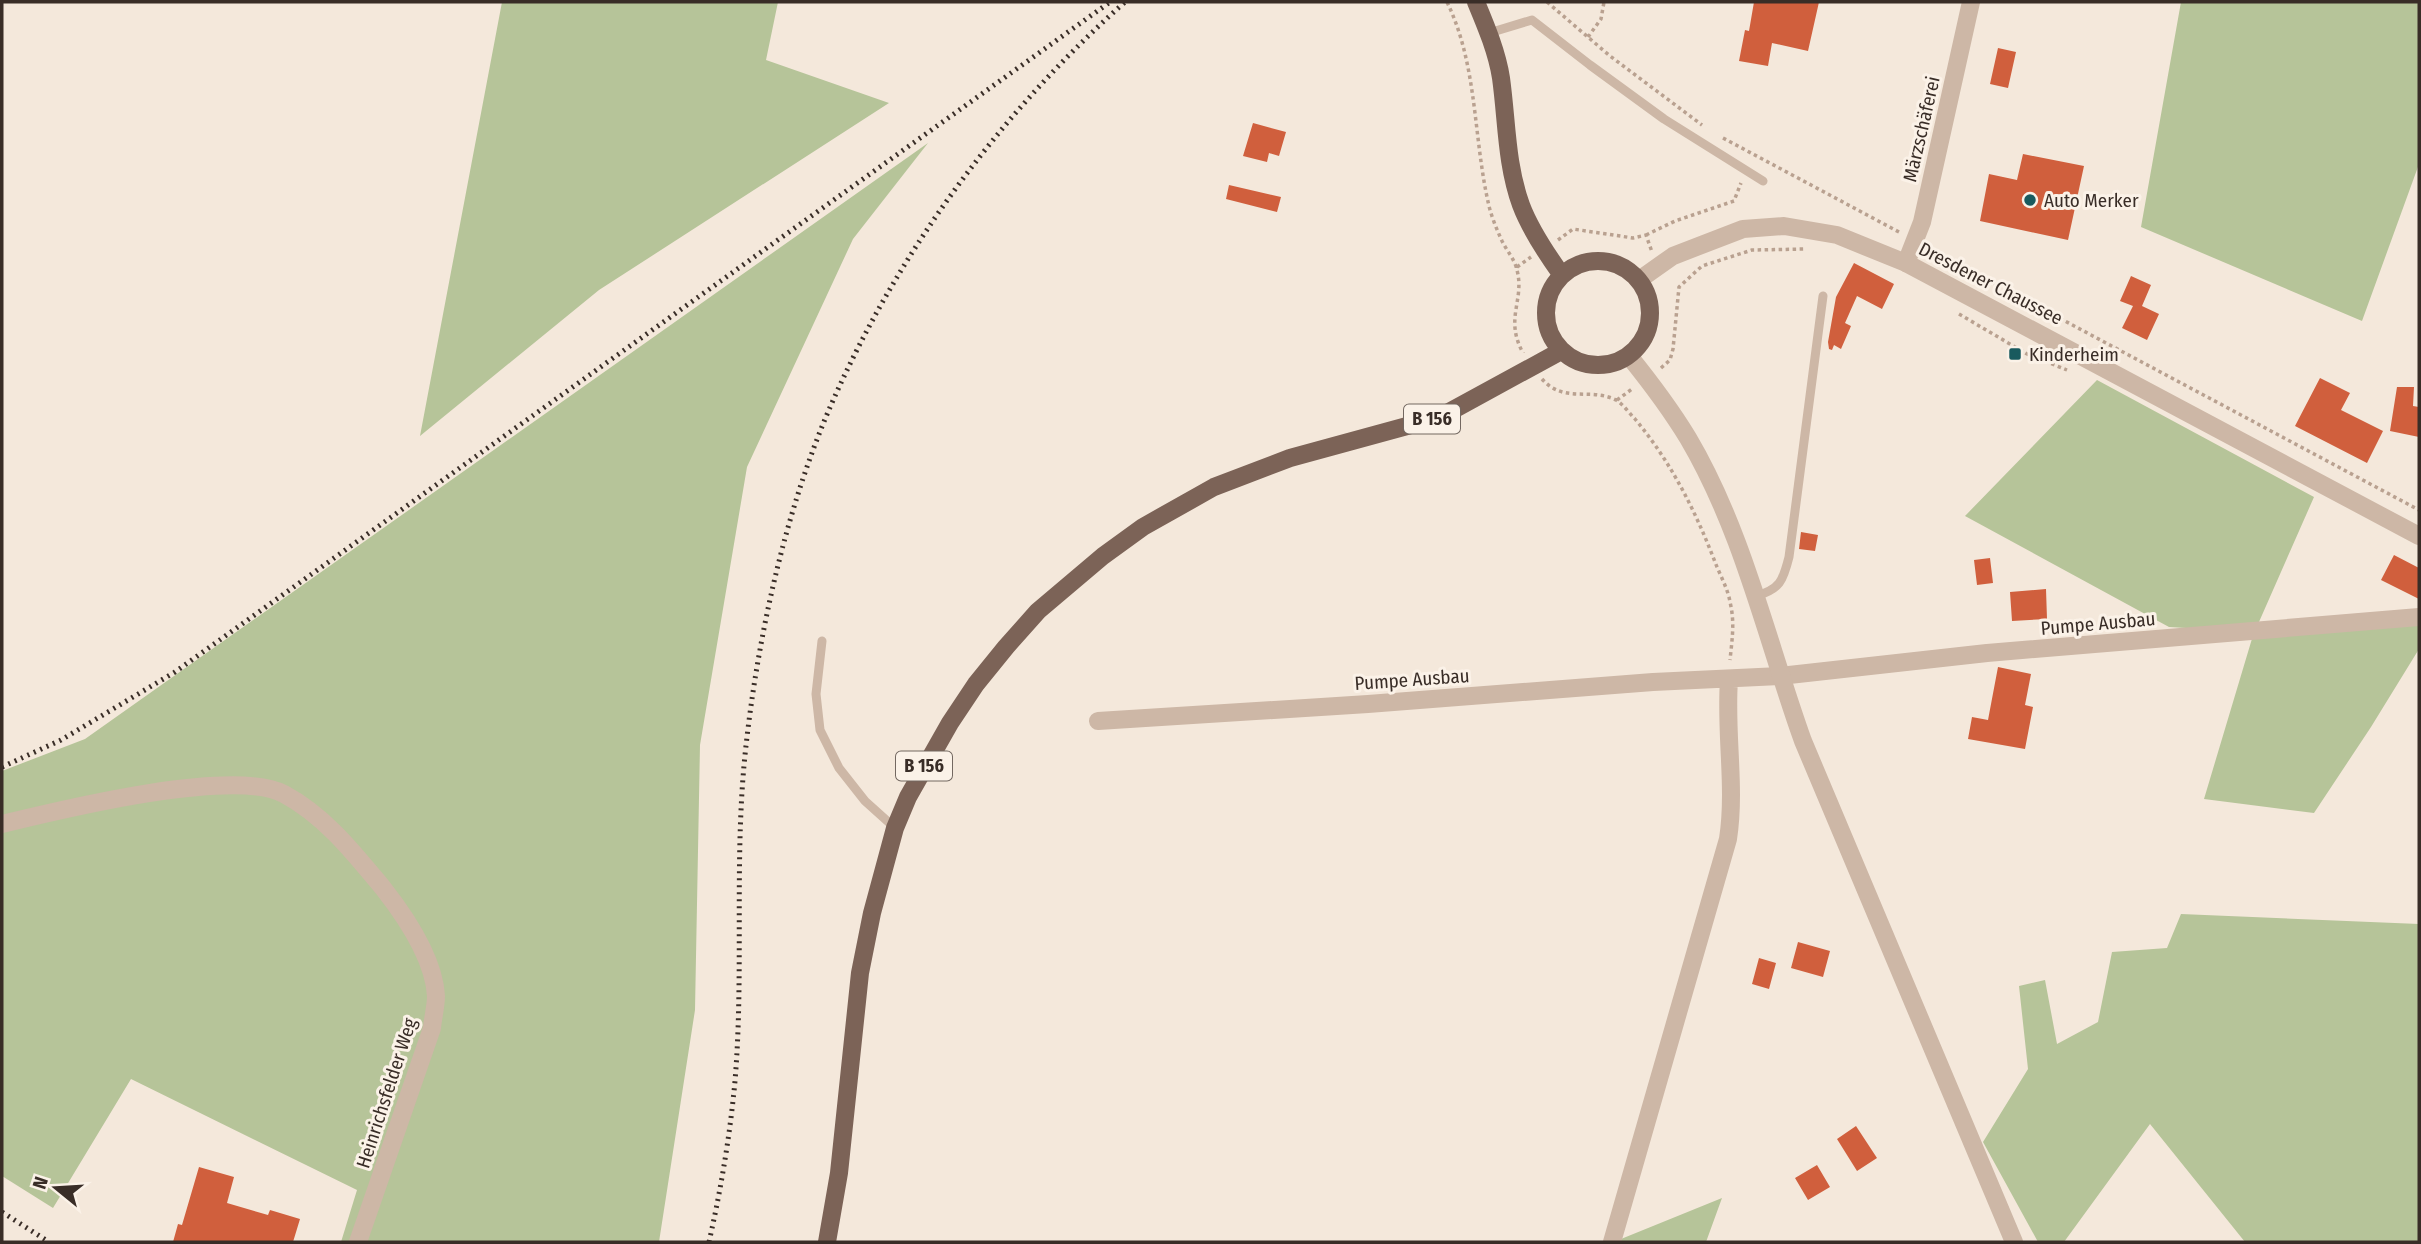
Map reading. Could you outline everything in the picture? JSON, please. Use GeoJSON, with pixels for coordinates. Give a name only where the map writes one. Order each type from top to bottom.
{"type":"FeatureCollection","features":[{"type":"Feature","properties":{"kind":"main road"},"geometry":{"type":"LineString","coordinates":[[1476,2],[1489,33],[1500,76],[1509,163],[1521,206],[1561,274]]}},
{"type":"Feature","properties":{"kind":"main road"},"geometry":{"type":"LineString","coordinates":[[1602,261],[1624,268],[1639,280],[1650,306],[1649,327],[1641,344],[1629,356],[1611,364],[1592,365],[1577,362],[1561,351],[1552,339],[1547,324],[1546,306],[1551,288],[1561,274],[1581,264],[1602,261]]}},
{"type":"Feature","properties":{"kind":"main road","name":"B 156"},"geometry":{"type":"LineString","coordinates":[[827,1242],[839,1173],[860,973],[872,913],[895,828],[914,785],[950,723],[976,684],[1006,647],[1038,611],[1072,581],[1143,527],[1214,487],[1290,458],[1440,417],[1561,351]]}},
{"type":"Feature","properties":{"kind":"street","name":"Märzschäferei"},"geometry":{"type":"LineString","coordinates":[[1906,263],[1922,222],[1971,2]]}},
{"type":"Feature","properties":{"kind":"street","name":"Dresdener Chaussee"},"geometry":{"type":"LineString","coordinates":[[1639,280],[1673,256],[1743,229],[1784,226],[1836,235],[1906,263],[2419,536]]}},
{"type":"Feature","properties":{"kind":"street"},"geometry":{"type":"LineString","coordinates":[[1629,356],[1688,439],[1722,507],[1756,596],[1803,741],[2014,1242]]}},
{"type":"Feature","properties":{"kind":"street","name":"Pumpe Ausbau"},"geometry":{"type":"LineString","coordinates":[[1098,721],[1368,704],[1641,682],[1780,676],[1987,653],[2419,617]]}},
{"type":"Feature","properties":{"kind":"street"},"geometry":{"type":"LineString","coordinates":[[1612,1242],[1728,839],[1731,815],[1727,708],[1729,680]]}},
{"type":"Feature","properties":{"kind":"street","name":"Heinrichsfelder Weg"},"geometry":{"type":"LineString","coordinates":[[2,824],[74,806],[158,792],[212,787],[265,788],[282,793],[327,824],[355,855],[402,912],[426,957],[436,995],[432,1028],[358,1242]]}},
{"type":"Feature","properties":{"kind":"lane"},"geometry":{"type":"LineString","coordinates":[[1489,33],[1532,20],[1664,119],[1763,181]]}},
{"type":"Feature","properties":{"kind":"lane"},"geometry":{"type":"LineString","coordinates":[[1756,596],[1771,592],[1783,580],[1789,557],[1823,296]]}},
{"type":"Feature","properties":{"kind":"lane"},"geometry":{"type":"LineString","coordinates":[[822,641],[816,694],[820,730],[839,768],[865,801],[895,828]]}},
{"type":"Feature","properties":{"kind":"path"},"geometry":{"type":"LineString","coordinates":[[1447,2],[1465,53],[1481,166],[1494,220],[1517,267],[1573,229],[1633,238],[1734,201],[1754,154]]}},
{"type":"Feature","properties":{"kind":"path"},"geometry":{"type":"LineString","coordinates":[[1547,2],[1588,38],[1705,127]]}},
{"type":"Feature","properties":{"kind":"path"},"geometry":{"type":"LineString","coordinates":[[1576,54],[1601,19],[1604,2]]}},
{"type":"Feature","properties":{"kind":"path"},"geometry":{"type":"LineString","coordinates":[[1714,134],[2419,510]]}},
{"type":"Feature","properties":{"kind":"path"},"geometry":{"type":"LineString","coordinates":[[1646,235],[1650,249],[1679,287]]}},
{"type":"Feature","properties":{"kind":"path"},"geometry":{"type":"LineString","coordinates":[[1729,680],[1734,626],[1730,600],[1702,528],[1674,472],[1645,431],[1617,400],[1670,360],[1679,287],[1702,266],[1752,250],[1813,249]]}},
{"type":"Feature","properties":{"kind":"path"},"geometry":{"type":"LineString","coordinates":[[1959,314],[2027,354],[2073,372]]}},
{"type":"Feature","properties":{"kind":"green space"},"geometry":{"type":"Polygon","coordinates":[[[502,2],[778,2],[766,60],[889,103],[599,290],[420,436],[502,2]]]}},
{"type":"Feature","properties":{"kind":"green space"},"geometry":{"type":"Polygon","coordinates":[[[2181,2],[2419,2],[2419,164],[2362,321],[2141,227],[2181,2]]]}},
{"type":"Feature","properties":{"kind":"green space"},"geometry":{"type":"Polygon","coordinates":[[[928,143],[853,239],[747,467],[700,745],[695,1010],[659,1242],[341,1242],[357,1190],[131,1079],[53,1208],[2,1176],[2,771],[85,739],[928,143]]]}},
{"type":"Feature","properties":{"kind":"green space"},"geometry":{"type":"Polygon","coordinates":[[[2097,380],[2314,497],[2255,631],[2419,617],[2419,649],[2314,813],[2204,799],[2254,632],[2169,627],[1965,516],[2097,380]]]}},
{"type":"Feature","properties":{"kind":"green space"},"geometry":{"type":"Polygon","coordinates":[[[2181,914],[2419,924],[2419,1242],[2245,1242],[2150,1124],[2064,1242],[2038,1242],[1983,1142],[2028,1069],[2019,986],[2045,980],[2057,1044],[2098,1022],[2112,952],[2167,948],[2181,914]]]}},
{"type":"Feature","properties":{"kind":"green space"},"geometry":{"type":"Polygon","coordinates":[[[1722,1198],[1706,1242],[1620,1242],[1621,1239],[1722,1198]]]}},
{"type":"Feature","properties":{"kind":"building"},"geometry":{"type":"Polygon","coordinates":[[[1754,2],[1819,2],[1808,51],[1772,43],[1768,66],[1739,61],[1745,30],[1749,31],[1754,2]]]}},
{"type":"Feature","properties":{"kind":"building"},"geometry":{"type":"Polygon","coordinates":[[[1998,48],[2016,52],[2008,88],[1990,84],[1998,48]]]}},
{"type":"Feature","properties":{"kind":"building"},"geometry":{"type":"Polygon","coordinates":[[[1253,123],[1286,132],[1279,156],[1269,153],[1267,162],[1243,156],[1253,123]]]}},
{"type":"Feature","properties":{"kind":"building","name":"Auto Merker"},"geometry":{"type":"Polygon","coordinates":[[[2023,154],[2084,166],[2068,240],[1980,221],[1989,174],[2017,180],[2023,154]]]}},
{"type":"Feature","properties":{"kind":"building"},"geometry":{"type":"Polygon","coordinates":[[[1229,185],[1281,197],[1277,212],[1226,199],[1229,185]]]}},
{"type":"Feature","properties":{"kind":"building"},"geometry":{"type":"Polygon","coordinates":[[[1854,263],[1894,284],[1882,309],[1857,296],[1845,323],[1851,326],[1841,349],[1834,345],[1832,350],[1829,349],[1828,342],[1836,297],[1854,263]]]}},
{"type":"Feature","properties":{"kind":"building"},"geometry":{"type":"Polygon","coordinates":[[[2131,276],[2151,285],[2142,306],[2159,314],[2147,340],[2122,328],[2133,306],[2120,301],[2131,276]]]}},
{"type":"Feature","properties":{"kind":"building"},"geometry":{"type":"Polygon","coordinates":[[[2320,378],[2350,393],[2341,410],[2383,431],[2367,463],[2295,426],[2320,378]]]}},
{"type":"Feature","properties":{"kind":"building"},"geometry":{"type":"Polygon","coordinates":[[[2397,387],[2414,387],[2413,406],[2419,407],[2419,437],[2390,431],[2397,387]]]}},
{"type":"Feature","properties":{"kind":"building"},"geometry":{"type":"Polygon","coordinates":[[[1801,532],[1818,535],[1815,551],[1799,549],[1801,532]]]}},
{"type":"Feature","properties":{"kind":"building"},"geometry":{"type":"Polygon","coordinates":[[[2394,555],[2419,568],[2419,599],[2381,580],[2394,555]]]}},
{"type":"Feature","properties":{"kind":"building"},"geometry":{"type":"Polygon","coordinates":[[[1990,558],[1993,583],[1977,585],[1974,560],[1990,558]]]}},
{"type":"Feature","properties":{"kind":"building"},"geometry":{"type":"Polygon","coordinates":[[[2046,589],[2047,619],[2012,621],[2010,592],[2046,589]]]}},
{"type":"Feature","properties":{"kind":"building"},"geometry":{"type":"Polygon","coordinates":[[[1998,667],[2031,674],[2025,705],[2033,707],[2025,749],[1968,739],[1972,717],[1988,720],[1998,667]]]}},
{"type":"Feature","properties":{"kind":"building"},"geometry":{"type":"Polygon","coordinates":[[[1798,942],[1830,951],[1823,977],[1791,968],[1798,942]]]}},
{"type":"Feature","properties":{"kind":"building"},"geometry":{"type":"Polygon","coordinates":[[[1759,958],[1776,963],[1769,989],[1752,984],[1759,958]]]}},
{"type":"Feature","properties":{"kind":"building"},"geometry":{"type":"Polygon","coordinates":[[[1856,1126],[1877,1158],[1857,1171],[1837,1139],[1856,1126]]]}},
{"type":"Feature","properties":{"kind":"building"},"geometry":{"type":"Polygon","coordinates":[[[1817,1165],[1830,1187],[1808,1200],[1795,1178],[1817,1165]]]}},
{"type":"Feature","properties":{"kind":"building"},"geometry":{"type":"Polygon","coordinates":[[[199,1167],[234,1177],[227,1203],[268,1215],[270,1210],[300,1219],[293,1242],[173,1242],[178,1224],[182,1225],[199,1167]]]}},
{"type":"Feature","properties":{"kind":"railway"},"geometry":{"type":"LineString","coordinates":[[2,767],[61,740],[175,672],[1110,2]]}},
{"type":"Feature","properties":{"kind":"railway"},"geometry":{"type":"LineString","coordinates":[[709,1242],[725,1162],[735,1081],[739,1000],[740,836],[750,711],[775,577],[800,488],[831,405],[858,348],[921,240],[956,188],[1036,90],[1125,2]]}},
{"type":"Feature","properties":{"kind":"railway"},"geometry":{"type":"LineString","coordinates":[[2,1212],[49,1242]]}},
{"type":"Feature","properties":{"kind":"place","name":"Auto Merker"},"geometry":{"type":"Point","coordinates":[2030,200]}},
{"type":"Feature","properties":{"kind":"place","name":"Kinderheim"},"geometry":{"type":"Point","coordinates":[2015,354]}}]}
